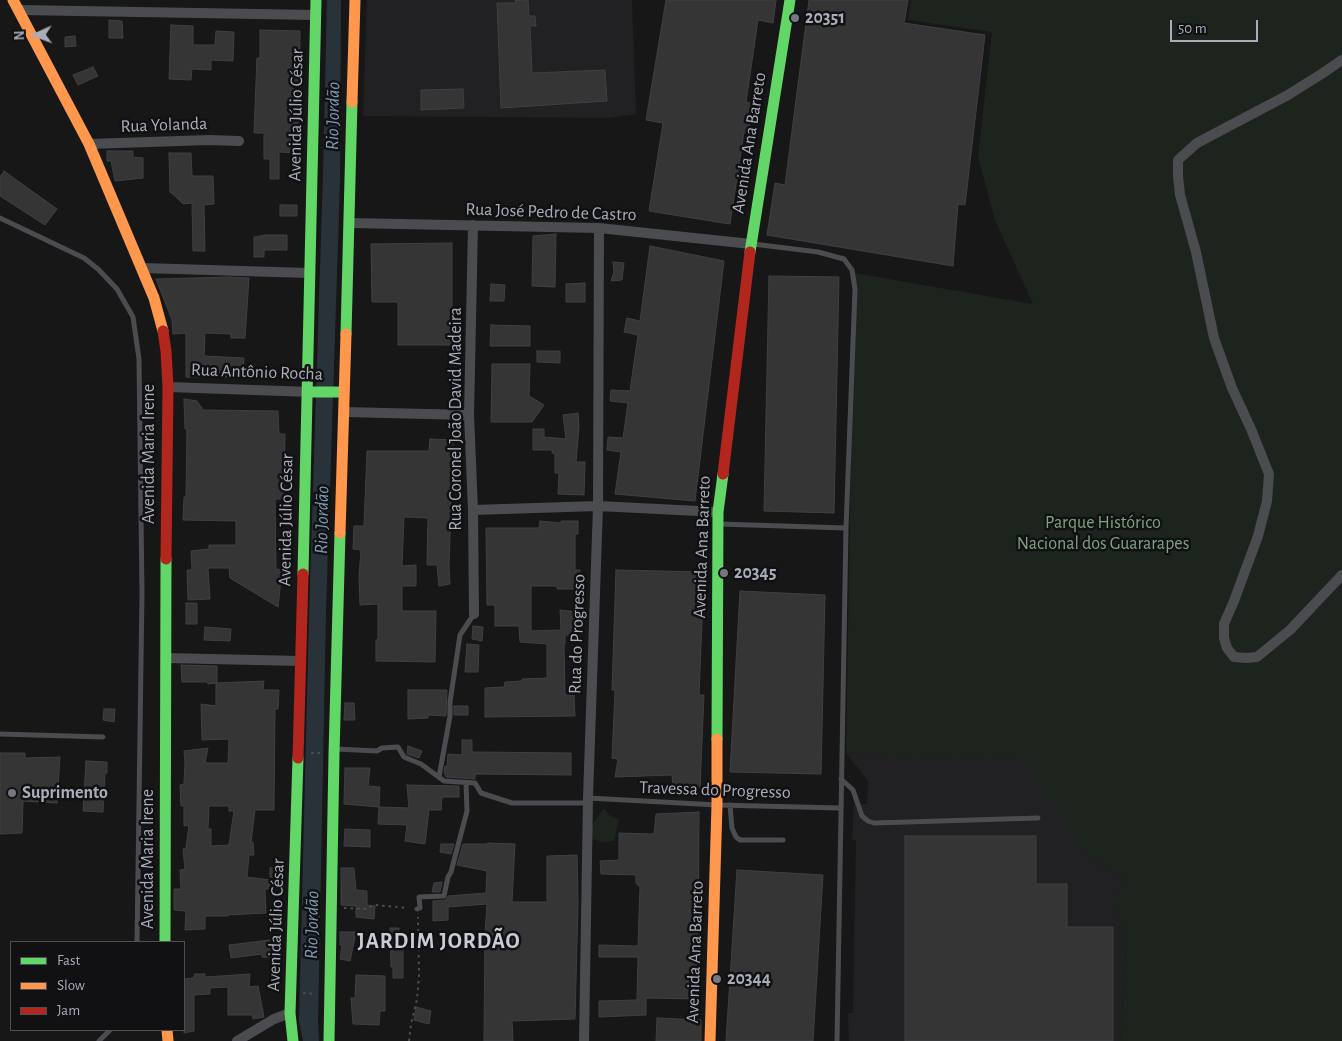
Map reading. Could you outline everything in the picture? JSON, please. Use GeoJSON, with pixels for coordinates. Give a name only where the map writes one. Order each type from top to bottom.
{"type":"FeatureCollection","features":[{"type":"Feature","properties":{"kind":"street","name":"Avenida Júlio César"},"geometry":{"type":"LineString","coordinates":[[293,1041],[290,1013],[308,392],[316,0]]}},
{"type":"Feature","properties":{"kind":"street"},"geometry":{"type":"LineString","coordinates":[[329,1041],[331,751],[344,412],[343,392],[350,223],[355,0]]}},
{"type":"Feature","properties":{"kind":"street","name":"Avenida Ana Barreto"},"geometry":{"type":"LineString","coordinates":[[710,1041],[717,805],[718,518],[751,244],[790,0]]}},
{"type":"Feature","properties":{"kind":"street"},"geometry":{"type":"LineString","coordinates":[[16,5],[316,15]]}},
{"type":"Feature","properties":{"kind":"street","name":"Avenida Maria Irene"},"geometry":{"type":"LineString","coordinates":[[16,5],[89,144],[154,298],[161,320],[166,351],[168,387],[165,941]]}},
{"type":"Feature","properties":{"kind":"street"},"geometry":{"type":"LineString","coordinates":[[1342,60],[1288,95],[1197,143],[1178,160],[1180,195],[1196,252],[1214,338],[1232,388],[1269,474],[1267,501],[1258,536],[1224,624],[1224,638],[1227,648],[1234,657],[1257,657],[1290,630],[1342,575]]}},
{"type":"Feature","properties":{"kind":"street","name":"Rua Yolanda"},"geometry":{"type":"LineString","coordinates":[[89,144],[209,140],[239,141]]}},
{"type":"Feature","properties":{"kind":"street","name":"Rua José Pedro de Castro"},"geometry":{"type":"LineString","coordinates":[[350,223],[599,228],[751,244]]}},
{"type":"Feature","properties":{"kind":"street","name":"Rua Coronel João David Madeira"},"geometry":{"type":"LineString","coordinates":[[473,225],[469,415],[473,510],[474,614]]}},
{"type":"Feature","properties":{"kind":"street","name":"Rua do Progresso"},"geometry":{"type":"LineString","coordinates":[[584,1041],[588,800],[598,506],[599,228]]}},
{"type":"Feature","properties":{"kind":"street"},"geometry":{"type":"LineString","coordinates":[[142,268],[309,273]]}},
{"type":"Feature","properties":{"kind":"street","name":"Rua Antônio Rocha"},"geometry":{"type":"LineString","coordinates":[[168,387],[343,392]]}},
{"type":"Feature","properties":{"kind":"street"},"geometry":{"type":"LineString","coordinates":[[344,412],[469,415]]}},
{"type":"Feature","properties":{"kind":"street"},"geometry":{"type":"LineString","coordinates":[[473,510],[598,506],[718,518]]}},
{"type":"Feature","properties":{"kind":"street"},"geometry":{"type":"LineString","coordinates":[[166,658],[300,661]]}},
{"type":"Feature","properties":{"kind":"street"},"geometry":{"type":"LineString","coordinates":[[237,1041],[274,1019],[290,1013]]}},
{"type":"Feature","properties":{"kind":"lane"},"geometry":{"type":"LineString","coordinates":[[0,218],[84,258],[98,269],[117,289],[133,317],[139,359],[142,593],[137,941]]}},
{"type":"Feature","properties":{"kind":"lane"},"geometry":{"type":"LineString","coordinates":[[751,244],[818,252],[844,260],[852,270],[855,289],[846,528],[837,1041]]}},
{"type":"Feature","properties":{"kind":"lane"},"geometry":{"type":"LineString","coordinates":[[718,518],[846,528]]}},
{"type":"Feature","properties":{"kind":"lane"},"geometry":{"type":"LineString","coordinates":[[438,777],[450,716],[450,702],[460,635],[474,614]]}},
{"type":"Feature","properties":{"kind":"lane"},"geometry":{"type":"LineString","coordinates":[[0,734],[103,737]]}},
{"type":"Feature","properties":{"kind":"lane"},"geometry":{"type":"LineString","coordinates":[[331,751],[377,751],[382,748],[398,747],[404,757],[421,764],[444,781],[466,783],[467,811],[444,896],[419,897],[420,908],[417,909]]}},
{"type":"Feature","properties":{"kind":"lane"},"geometry":{"type":"LineString","coordinates":[[841,779],[853,790],[862,816],[874,823],[1038,818]]}},
{"type":"Feature","properties":{"kind":"lane","name":"Travessa do Progresso"},"geometry":{"type":"LineString","coordinates":[[466,783],[475,783],[481,793],[512,802],[588,800],[840,808]]}},
{"type":"Feature","properties":{"kind":"lane"},"geometry":{"type":"LineString","coordinates":[[730,805],[732,828],[736,838],[740,840],[782,840]]}},
{"type":"Feature","properties":{"kind":"lane"},"geometry":{"type":"LineString","coordinates":[[99,1041],[109,1031]]}},
{"type":"Feature","properties":{"kind":"path"},"geometry":{"type":"LineString","coordinates":[[304,753],[331,751]]}},
{"type":"Feature","properties":{"kind":"path"},"geometry":{"type":"LineString","coordinates":[[331,908],[365,909],[375,905],[417,909],[419,975],[417,999],[409,1041]]}},
{"type":"Feature","properties":{"kind":"path"},"geometry":{"type":"LineString","coordinates":[[298,993],[322,994]]}},
{"type":"Feature","properties":{"kind":"shaded area"},"geometry":{"type":"Polygon","coordinates":[[[367,0],[632,0],[636,114],[608,118],[363,116],[367,0]]]}},
{"type":"Feature","properties":{"kind":"shaded area"},"geometry":{"type":"Polygon","coordinates":[[[1033,752],[1087,855],[1126,882],[1116,895],[1126,951],[1120,1041],[849,1041],[848,1013],[853,1013],[856,840],[852,839],[854,804],[867,804],[868,781],[846,753],[1033,752]]]}},
{"type":"Feature","properties":{"kind":"green space","name":"Parque Histórico Nacional dos Guararapes"},"geometry":{"type":"Polygon","coordinates":[[[911,0],[1342,0],[1342,1041],[1120,1041],[1126,951],[1115,895],[1126,882],[1087,855],[1025,760],[846,753],[854,273],[1033,304],[995,220],[978,156],[992,32],[908,20],[911,0]]]}},
{"type":"Feature","properties":{"kind":"green space"},"geometry":{"type":"Polygon","coordinates":[[[604,808],[609,815],[619,820],[614,841],[603,842],[592,839],[591,826],[604,808]]]}},
{"type":"Feature","properties":{"kind":"water","name":"Rio Jordão"},"geometry":{"type":"Polygon","coordinates":[[[327,0],[341,0],[340,180],[326,611],[319,1041],[303,1041],[299,1021],[327,0]]]}},
{"type":"Feature","properties":{"kind":"building"},"geometry":{"type":"Polygon","coordinates":[[[515,0],[528,0],[529,16],[535,16],[536,26],[530,26],[532,73],[605,70],[607,101],[501,108],[497,3],[516,3],[515,0]]]}},
{"type":"Feature","properties":{"kind":"building"},"geometry":{"type":"Polygon","coordinates":[[[666,0],[776,0],[773,23],[758,20],[746,102],[755,104],[748,133],[744,132],[730,224],[649,211],[663,123],[646,120],[666,0]]]}},
{"type":"Feature","properties":{"kind":"building"},"geometry":{"type":"Polygon","coordinates":[[[809,0],[908,0],[904,23],[985,35],[965,205],[958,204],[953,266],[767,235],[775,183],[785,185],[809,0]]]}},
{"type":"Feature","properties":{"kind":"building"},"geometry":{"type":"Polygon","coordinates":[[[109,20],[122,21],[123,38],[109,38],[109,20]]]}},
{"type":"Feature","properties":{"kind":"building"},"geometry":{"type":"Polygon","coordinates":[[[171,25],[193,26],[193,45],[215,45],[216,31],[234,32],[233,61],[211,60],[211,70],[192,69],[191,80],[169,79],[171,25]]]}},
{"type":"Feature","properties":{"kind":"building"},"geometry":{"type":"Polygon","coordinates":[[[260,30],[300,31],[299,153],[279,152],[279,179],[270,179],[270,159],[264,159],[264,133],[254,133],[257,58],[260,58],[260,30]]]}},
{"type":"Feature","properties":{"kind":"building"},"geometry":{"type":"Polygon","coordinates":[[[75,36],[76,46],[65,47],[65,37],[75,36]]]}},
{"type":"Feature","properties":{"kind":"building"},"geometry":{"type":"Polygon","coordinates":[[[93,67],[98,76],[78,85],[73,75],[93,67]]]}},
{"type":"Feature","properties":{"kind":"building"},"geometry":{"type":"Polygon","coordinates":[[[463,89],[464,108],[421,110],[421,90],[463,89]]]}},
{"type":"Feature","properties":{"kind":"building"},"geometry":{"type":"Polygon","coordinates":[[[107,151],[133,151],[133,157],[143,158],[143,178],[115,181],[111,161],[107,161],[107,151]]]}},
{"type":"Feature","properties":{"kind":"building"},"geometry":{"type":"Polygon","coordinates":[[[169,153],[191,153],[192,176],[213,176],[214,204],[204,205],[205,251],[193,251],[192,203],[183,204],[170,192],[169,153]]]}},
{"type":"Feature","properties":{"kind":"building"},"geometry":{"type":"Polygon","coordinates":[[[4,171],[57,209],[45,225],[0,196],[0,177],[4,171]]]}},
{"type":"Feature","properties":{"kind":"building"},"geometry":{"type":"Polygon","coordinates":[[[280,205],[297,205],[297,216],[280,216],[280,205]]]}},
{"type":"Feature","properties":{"kind":"building"},"geometry":{"type":"Polygon","coordinates":[[[556,234],[555,287],[532,286],[533,236],[556,234]]]}},
{"type":"Feature","properties":{"kind":"building"},"geometry":{"type":"Polygon","coordinates":[[[287,235],[287,250],[264,250],[264,257],[254,257],[254,237],[287,235]]]}},
{"type":"Feature","properties":{"kind":"building"},"geometry":{"type":"Polygon","coordinates":[[[452,243],[452,345],[398,345],[398,302],[372,302],[371,244],[452,243]]]}},
{"type":"Feature","properties":{"kind":"building"},"geometry":{"type":"Polygon","coordinates":[[[650,246],[724,261],[695,501],[615,494],[621,452],[607,450],[608,437],[623,438],[628,403],[610,401],[611,390],[630,391],[638,335],[624,332],[627,318],[640,321],[650,246]]]}},
{"type":"Feature","properties":{"kind":"building"},"geometry":{"type":"Polygon","coordinates":[[[613,262],[624,263],[622,280],[611,281],[614,272],[613,262]]]}},
{"type":"Feature","properties":{"kind":"building"},"geometry":{"type":"Polygon","coordinates":[[[769,276],[839,277],[834,513],[764,511],[769,276]]]}},
{"type":"Feature","properties":{"kind":"building"},"geometry":{"type":"Polygon","coordinates":[[[249,278],[245,338],[231,338],[231,334],[205,333],[204,356],[244,358],[243,377],[186,377],[186,333],[173,334],[172,320],[156,279],[249,278]]]}},
{"type":"Feature","properties":{"kind":"building"},"geometry":{"type":"Polygon","coordinates":[[[585,283],[585,302],[566,302],[566,284],[585,283]]]}},
{"type":"Feature","properties":{"kind":"building"},"geometry":{"type":"Polygon","coordinates":[[[491,284],[505,285],[504,301],[490,301],[491,284]]]}},
{"type":"Feature","properties":{"kind":"building"},"geometry":{"type":"Polygon","coordinates":[[[491,325],[530,326],[530,346],[490,346],[491,325]]]}},
{"type":"Feature","properties":{"kind":"building"},"geometry":{"type":"Polygon","coordinates":[[[537,351],[560,351],[560,363],[537,362],[537,351]]]}},
{"type":"Feature","properties":{"kind":"building"},"geometry":{"type":"Polygon","coordinates":[[[492,364],[530,364],[529,396],[544,405],[532,422],[491,422],[492,364]]]}},
{"type":"Feature","properties":{"kind":"building"},"geometry":{"type":"Polygon","coordinates":[[[184,399],[197,401],[203,410],[278,411],[279,434],[285,434],[284,499],[275,499],[276,569],[282,570],[278,607],[230,578],[229,568],[208,568],[210,599],[188,600],[187,570],[192,570],[191,551],[209,549],[209,545],[236,545],[236,521],[183,520],[184,497],[186,497],[187,429],[185,429],[184,399]]]}},
{"type":"Feature","properties":{"kind":"building"},"geometry":{"type":"Polygon","coordinates":[[[578,413],[579,427],[576,462],[585,462],[584,495],[558,494],[559,473],[555,473],[555,453],[552,453],[552,450],[533,450],[533,429],[544,429],[544,437],[566,439],[563,415],[578,413]]]}},
{"type":"Feature","properties":{"kind":"building"},"geometry":{"type":"Polygon","coordinates":[[[430,439],[453,440],[450,584],[439,586],[437,565],[427,565],[428,518],[404,517],[402,566],[416,565],[416,586],[402,586],[402,611],[436,611],[435,662],[376,661],[378,604],[360,605],[359,577],[361,550],[353,549],[354,526],[364,526],[367,451],[429,451],[430,439]]]}},
{"type":"Feature","properties":{"kind":"building"},"geometry":{"type":"Polygon","coordinates":[[[540,521],[561,523],[561,521],[578,521],[578,534],[575,534],[575,570],[580,570],[580,589],[557,589],[557,586],[531,586],[531,631],[561,630],[560,610],[579,612],[580,635],[565,635],[564,644],[565,695],[574,695],[575,716],[485,717],[485,688],[504,687],[505,682],[522,681],[522,679],[547,678],[547,644],[520,642],[519,626],[495,626],[495,605],[487,605],[486,528],[539,528],[540,521]]]}},
{"type":"Feature","properties":{"kind":"building"},"geometry":{"type":"Polygon","coordinates":[[[616,570],[704,572],[699,695],[704,695],[700,787],[673,788],[672,775],[615,777],[618,759],[612,758],[615,690],[612,690],[616,570]]]}},
{"type":"Feature","properties":{"kind":"building"},"geometry":{"type":"Polygon","coordinates":[[[740,591],[825,595],[821,774],[730,772],[740,591]]]}},
{"type":"Feature","properties":{"kind":"building"},"geometry":{"type":"Polygon","coordinates":[[[186,603],[197,603],[197,624],[186,624],[186,603]]]}},
{"type":"Feature","properties":{"kind":"building"},"geometry":{"type":"Polygon","coordinates":[[[473,626],[483,627],[482,641],[472,639],[473,626]]]}},
{"type":"Feature","properties":{"kind":"building"},"geometry":{"type":"Polygon","coordinates":[[[205,627],[231,629],[230,641],[204,640],[205,627]]]}},
{"type":"Feature","properties":{"kind":"building"},"geometry":{"type":"Polygon","coordinates":[[[467,644],[479,645],[478,672],[465,672],[467,644]]]}},
{"type":"Feature","properties":{"kind":"building"},"geometry":{"type":"Polygon","coordinates":[[[181,665],[217,666],[217,683],[264,681],[263,690],[279,690],[278,709],[275,709],[274,810],[255,810],[251,842],[253,842],[254,855],[249,855],[247,877],[270,880],[269,889],[265,889],[266,913],[205,916],[205,929],[185,930],[186,911],[174,910],[174,889],[181,889],[180,870],[185,869],[183,849],[186,848],[189,825],[184,826],[184,806],[181,806],[180,785],[184,784],[184,751],[208,748],[205,763],[228,763],[229,739],[202,740],[201,704],[216,706],[216,683],[182,682],[181,665]],[[209,806],[208,829],[211,829],[211,846],[229,845],[234,811],[229,811],[229,806],[209,806]]]}},
{"type":"Feature","properties":{"kind":"building"},"geometry":{"type":"Polygon","coordinates":[[[408,690],[447,690],[446,716],[428,715],[428,718],[408,719],[408,690]]]}},
{"type":"Feature","properties":{"kind":"building"},"geometry":{"type":"Polygon","coordinates":[[[345,703],[354,703],[355,720],[344,720],[345,703]]]}},
{"type":"Feature","properties":{"kind":"building"},"geometry":{"type":"Polygon","coordinates":[[[454,706],[468,706],[468,715],[454,715],[454,706]]]}},
{"type":"Feature","properties":{"kind":"building"},"geometry":{"type":"Polygon","coordinates":[[[104,709],[115,709],[114,722],[103,720],[104,709]]]}},
{"type":"Feature","properties":{"kind":"building"},"geometry":{"type":"Polygon","coordinates":[[[462,740],[472,740],[472,752],[571,753],[571,775],[475,774],[475,779],[446,777],[444,772],[445,766],[447,767],[448,754],[462,755],[462,740]]]}},
{"type":"Feature","properties":{"kind":"building"},"geometry":{"type":"Polygon","coordinates":[[[408,746],[422,751],[419,758],[407,754],[408,746]]]}},
{"type":"Feature","properties":{"kind":"building"},"geometry":{"type":"Polygon","coordinates":[[[0,753],[25,753],[25,758],[60,757],[57,803],[23,801],[22,833],[0,834],[0,753]]]}},
{"type":"Feature","properties":{"kind":"building"},"geometry":{"type":"Polygon","coordinates":[[[86,761],[107,762],[103,812],[83,811],[86,761]]]}},
{"type":"Feature","properties":{"kind":"building"},"geometry":{"type":"Polygon","coordinates":[[[345,768],[370,768],[368,786],[380,787],[379,807],[344,804],[345,768]]]}},
{"type":"Feature","properties":{"kind":"building"},"geometry":{"type":"Polygon","coordinates":[[[407,785],[459,786],[459,797],[442,797],[441,810],[429,810],[425,844],[405,841],[407,825],[378,824],[379,807],[409,808],[407,785]]]}},
{"type":"Feature","properties":{"kind":"building"},"geometry":{"type":"Polygon","coordinates":[[[699,812],[698,999],[646,998],[646,1015],[599,1017],[599,1001],[637,1000],[638,957],[599,957],[599,945],[638,946],[640,887],[636,883],[636,875],[601,874],[600,861],[619,860],[619,833],[654,834],[656,814],[699,812]]]}},
{"type":"Feature","properties":{"kind":"building"},"geometry":{"type":"Polygon","coordinates":[[[345,829],[370,830],[370,847],[344,846],[345,829]]]}},
{"type":"Feature","properties":{"kind":"building"},"geometry":{"type":"Polygon","coordinates":[[[905,836],[1036,836],[1036,884],[1067,884],[1067,927],[1113,927],[1113,1041],[905,1041],[905,836]]]}},
{"type":"Feature","properties":{"kind":"building"},"geometry":{"type":"Polygon","coordinates":[[[441,844],[454,844],[451,854],[440,852],[441,844]]]}},
{"type":"Feature","properties":{"kind":"building"},"geometry":{"type":"Polygon","coordinates":[[[463,844],[515,844],[512,902],[547,902],[547,856],[577,855],[578,902],[575,1019],[512,1021],[513,1041],[484,1041],[487,904],[448,907],[448,920],[433,921],[433,901],[446,900],[448,896],[486,893],[487,871],[457,865],[463,844]]]}},
{"type":"Feature","properties":{"kind":"building"},"geometry":{"type":"Polygon","coordinates":[[[270,868],[282,868],[282,877],[270,877],[270,868]]]}},
{"type":"Feature","properties":{"kind":"building"},"geometry":{"type":"Polygon","coordinates":[[[341,868],[354,868],[356,890],[367,891],[367,905],[375,906],[374,919],[356,917],[356,906],[341,905],[341,868]]]}},
{"type":"Feature","properties":{"kind":"building"},"geometry":{"type":"Polygon","coordinates":[[[737,870],[823,875],[813,1041],[726,1041],[737,870]]]}},
{"type":"Feature","properties":{"kind":"building"},"geometry":{"type":"Polygon","coordinates":[[[442,882],[440,892],[432,892],[434,883],[442,882]]]}},
{"type":"Feature","properties":{"kind":"building"},"geometry":{"type":"Polygon","coordinates":[[[390,928],[399,928],[399,945],[403,945],[403,978],[393,978],[390,928]]]}},
{"type":"Feature","properties":{"kind":"building"},"geometry":{"type":"Polygon","coordinates":[[[340,932],[356,932],[350,961],[340,959],[342,945],[340,945],[340,932]]]}},
{"type":"Feature","properties":{"kind":"building"},"geometry":{"type":"Polygon","coordinates":[[[270,940],[269,948],[279,948],[279,958],[262,957],[262,954],[231,958],[229,945],[270,940]]]}},
{"type":"Feature","properties":{"kind":"building"},"geometry":{"type":"Polygon","coordinates":[[[195,974],[205,974],[205,977],[250,974],[249,987],[258,986],[264,1017],[253,1019],[252,1015],[228,1015],[228,987],[210,988],[210,994],[194,995],[194,1031],[184,1033],[185,979],[193,978],[195,974]]]}},
{"type":"Feature","properties":{"kind":"building"},"geometry":{"type":"Polygon","coordinates":[[[356,975],[385,976],[385,1011],[380,1011],[379,1025],[353,1024],[351,998],[355,998],[356,975]]]}},
{"type":"Feature","properties":{"kind":"building"},"geometry":{"type":"Polygon","coordinates":[[[416,1007],[431,1011],[429,1024],[414,1020],[416,1007]]]}},
{"type":"Feature","properties":{"kind":"building"},"geometry":{"type":"Polygon","coordinates":[[[657,1018],[701,1020],[701,1041],[656,1041],[657,1018]]]}},
{"type":"Feature","properties":{"kind":"traffic: fast"},"geometry":{"type":"LineString","coordinates":[[303,574],[316,0]]}},
{"type":"Feature","properties":{"kind":"traffic: fast"},"geometry":{"type":"LineString","coordinates":[[750,252],[790,0]]}},
{"type":"Feature","properties":{"kind":"traffic: fast"},"geometry":{"type":"LineString","coordinates":[[346,334],[352,102]]}},
{"type":"Feature","properties":{"kind":"traffic: fast"},"geometry":{"type":"LineString","coordinates":[[311,392],[341,392]]}},
{"type":"Feature","properties":{"kind":"traffic: fast"},"geometry":{"type":"LineString","coordinates":[[717,739],[718,512],[723,474]]}},
{"type":"Feature","properties":{"kind":"traffic: fast"},"geometry":{"type":"LineString","coordinates":[[329,1041],[340,533]]}},
{"type":"Feature","properties":{"kind":"traffic: fast"},"geometry":{"type":"LineString","coordinates":[[165,941],[166,559]]}},
{"type":"Feature","properties":{"kind":"traffic: fast"},"geometry":{"type":"LineString","coordinates":[[293,1041],[290,1013],[298,758]]}},
{"type":"Feature","properties":{"kind":"traffic: slow"},"geometry":{"type":"LineString","coordinates":[[13,0],[89,144],[154,298],[163,331]]}},
{"type":"Feature","properties":{"kind":"traffic: slow"},"geometry":{"type":"LineString","coordinates":[[352,102],[355,0]]}},
{"type":"Feature","properties":{"kind":"traffic: slow"},"geometry":{"type":"LineString","coordinates":[[340,533],[346,334]]}},
{"type":"Feature","properties":{"kind":"traffic: slow"},"geometry":{"type":"LineString","coordinates":[[710,1041],[717,805],[717,739]]}},
{"type":"Feature","properties":{"kind":"traffic: slow"},"geometry":{"type":"LineString","coordinates":[[167,1031],[168,1041]]}},
{"type":"Feature","properties":{"kind":"traffic: jam"},"geometry":{"type":"LineString","coordinates":[[723,474],[750,252]]}},
{"type":"Feature","properties":{"kind":"traffic: jam"},"geometry":{"type":"LineString","coordinates":[[163,331],[168,387],[166,559]]}},
{"type":"Feature","properties":{"kind":"traffic: jam"},"geometry":{"type":"LineString","coordinates":[[298,758],[303,574]]}},
{"type":"Feature","properties":{"kind":"place","name":"20351"},"geometry":{"type":"Point","coordinates":[795,18]}},
{"type":"Feature","properties":{"kind":"place","name":"20345"},"geometry":{"type":"Point","coordinates":[724,573]}},
{"type":"Feature","properties":{"kind":"place","name":"Suprimento"},"geometry":{"type":"Point","coordinates":[12,793]}},
{"type":"Feature","properties":{"kind":"place","name":"20344"},"geometry":{"type":"Point","coordinates":[717,979]}},
{"type":"Feature","properties":{"kind":"district","name":"JARDIM JORDÃO"},"geometry":{"type":"Point","coordinates":[439,941]}}]}
